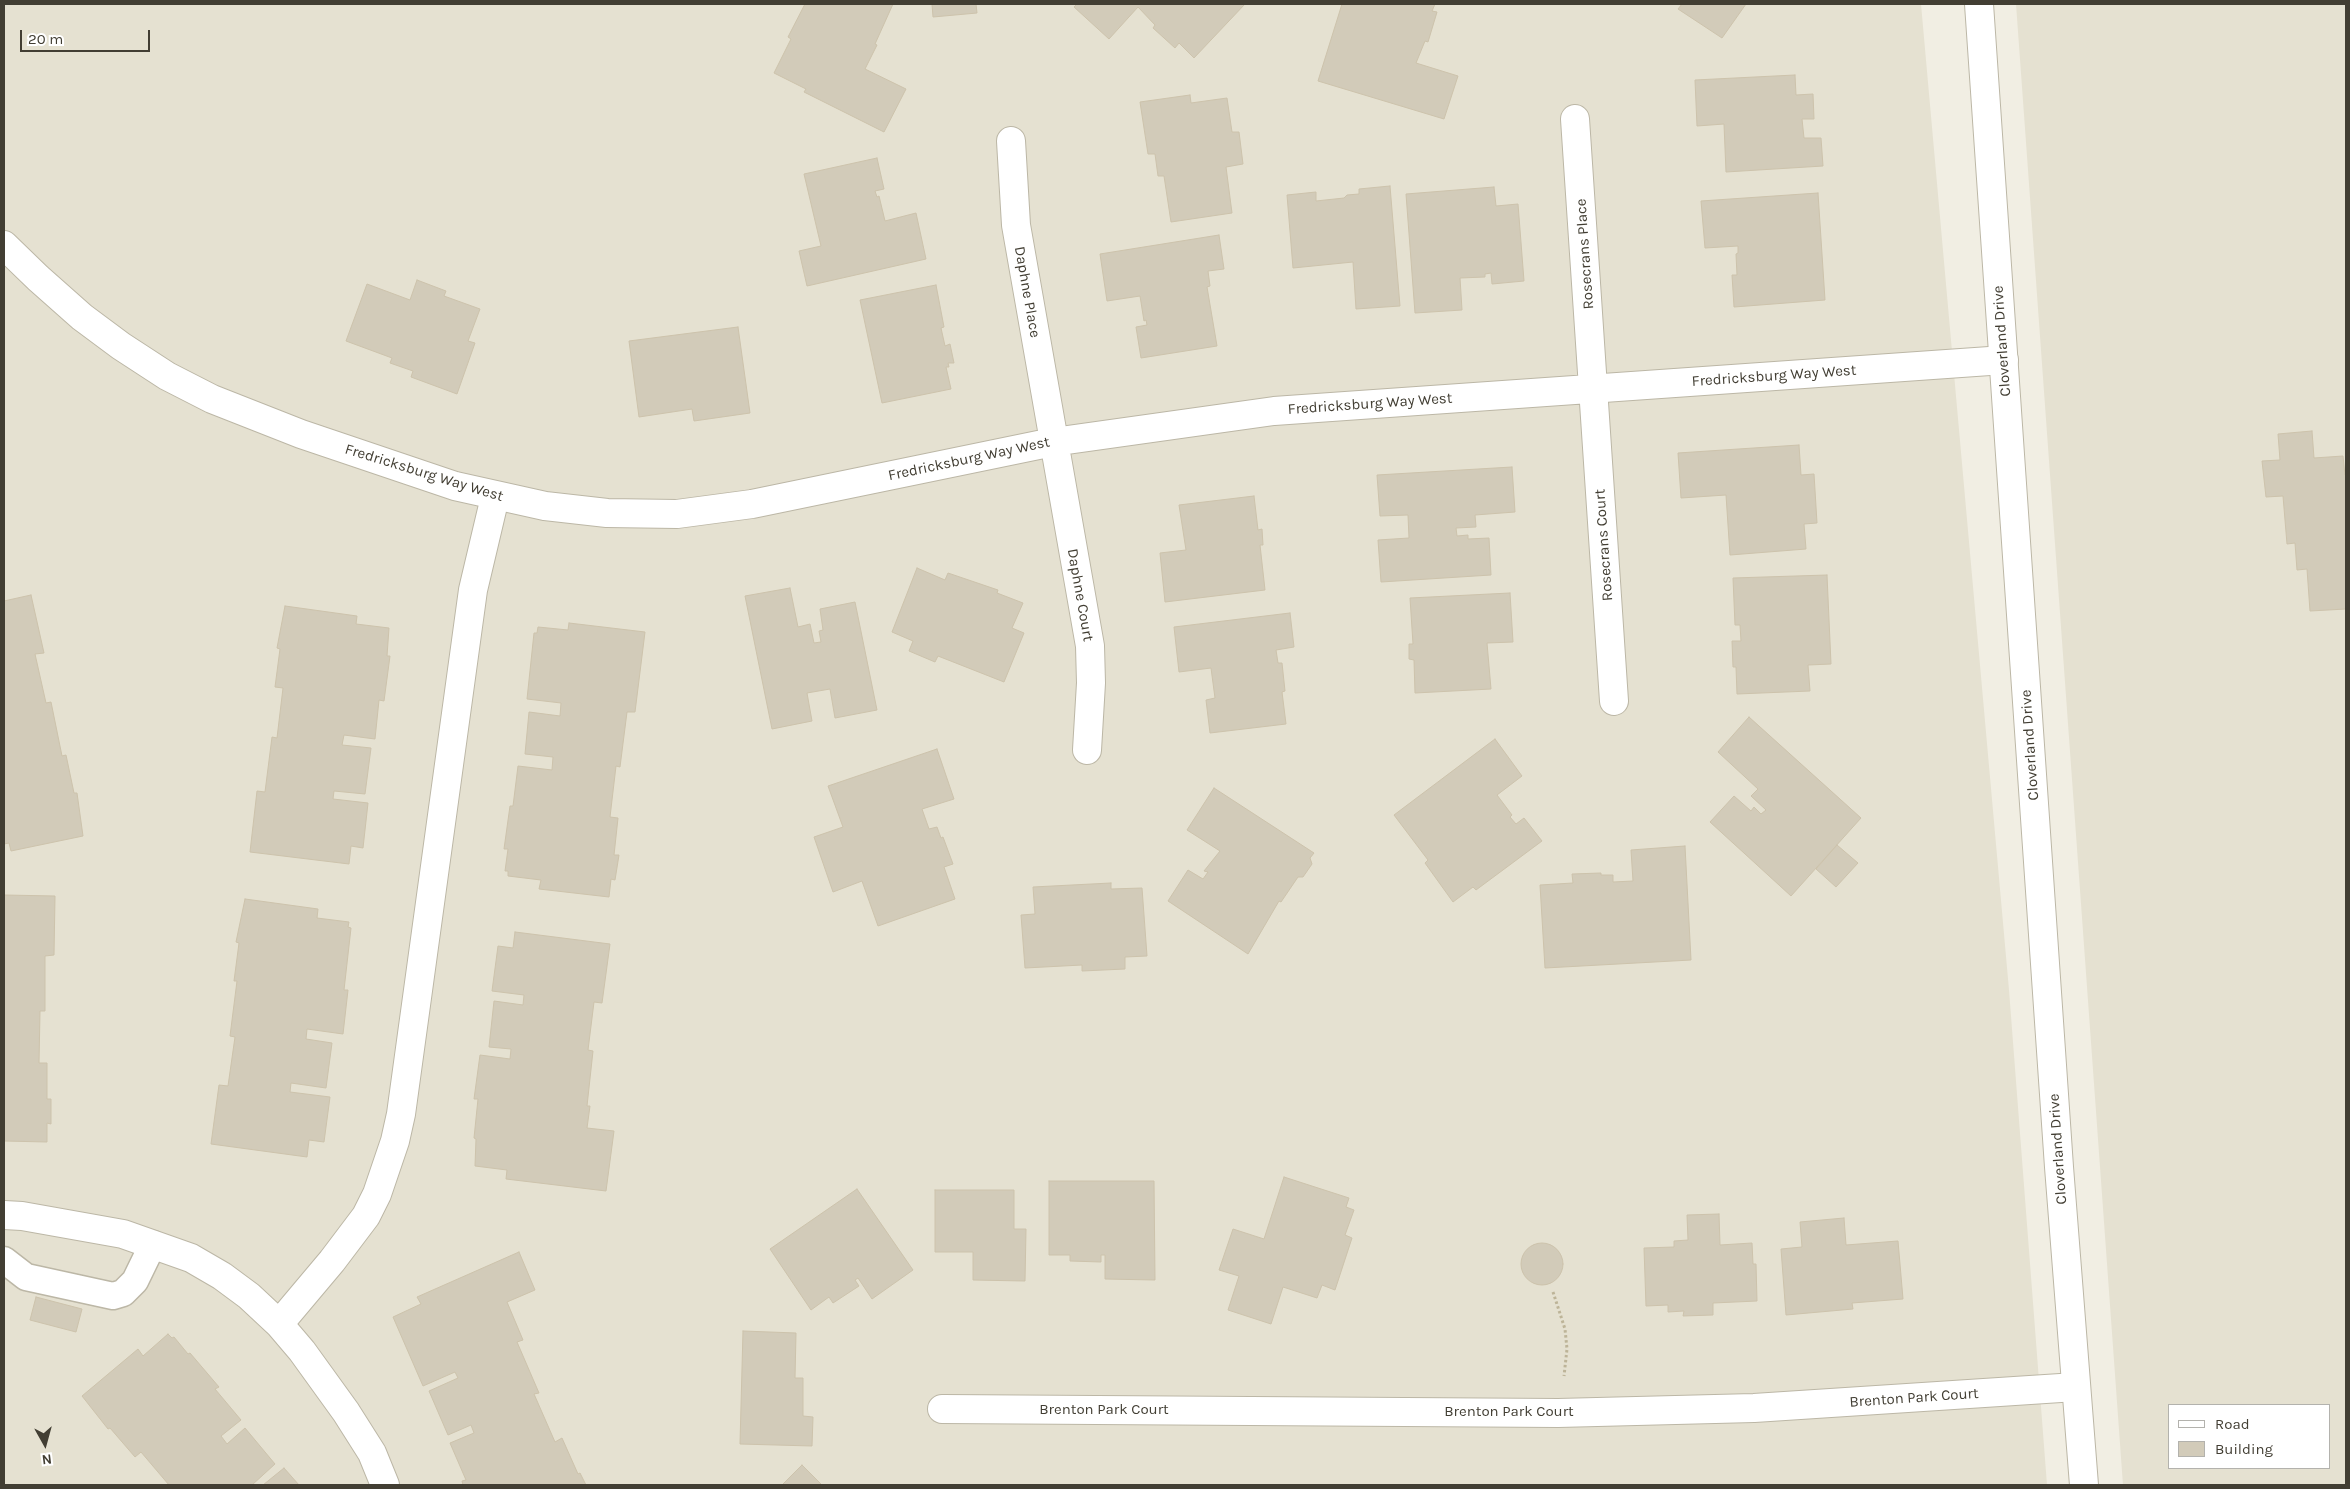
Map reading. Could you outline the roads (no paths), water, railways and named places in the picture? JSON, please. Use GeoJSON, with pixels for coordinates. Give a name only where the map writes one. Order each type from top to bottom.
{"type":"FeatureCollection","features":[{"type":"Feature","properties":{"kind":"street","name":"Cloverland Drive"},"geometry":{"type":"LineString","coordinates":[[1979,4],[2084,1485]]}},
{"type":"Feature","properties":{"kind":"street","name":"Rosecrans Place"},"geometry":{"type":"LineString","coordinates":[[1575,119],[1594,389]]}},
{"type":"Feature","properties":{"kind":"street","name":"Daphne Place"},"geometry":{"type":"LineString","coordinates":[[1011,141],[1016,225],[1053,442]]}},
{"type":"Feature","properties":{"kind":"street","name":"Fredricksburg Way West"},"geometry":{"type":"LineString","coordinates":[[4,245],[82,317],[167,376],[212,399],[301,434],[409,471],[495,496],[582,511],[642,515],[677,514],[752,504],[1053,442],[1274,411],[2004,360]]}},
{"type":"Feature","properties":{"kind":"street","name":"Rosecrans Court"},"geometry":{"type":"LineString","coordinates":[[1594,389],[1614,701]]}},
{"type":"Feature","properties":{"kind":"street","name":"Daphne Court"},"geometry":{"type":"LineString","coordinates":[[1053,442],[1090,646],[1091,683],[1087,750]]}},
{"type":"Feature","properties":{"kind":"street"},"geometry":{"type":"LineString","coordinates":[[279,1324],[332,1261],[366,1216],[377,1194],[394,1141],[401,1114],[473,590],[495,496]]}},
{"type":"Feature","properties":{"kind":"street"},"geometry":{"type":"LineString","coordinates":[[4,1215],[22,1216],[123,1234],[191,1258],[222,1276],[249,1296],[279,1324],[302,1351],[346,1412],[372,1453],[386,1485]]}},
{"type":"Feature","properties":{"kind":"street","name":"Brenton Park Court"},"geometry":{"type":"LineString","coordinates":[[942,1409],[1558,1413],[1754,1408],[2076,1387]]}},
{"type":"Feature","properties":{"kind":"lane"},"geometry":{"type":"LineString","coordinates":[[4,1260],[26,1277],[113,1296],[123,1293],[135,1281],[153,1244]]}}]}
